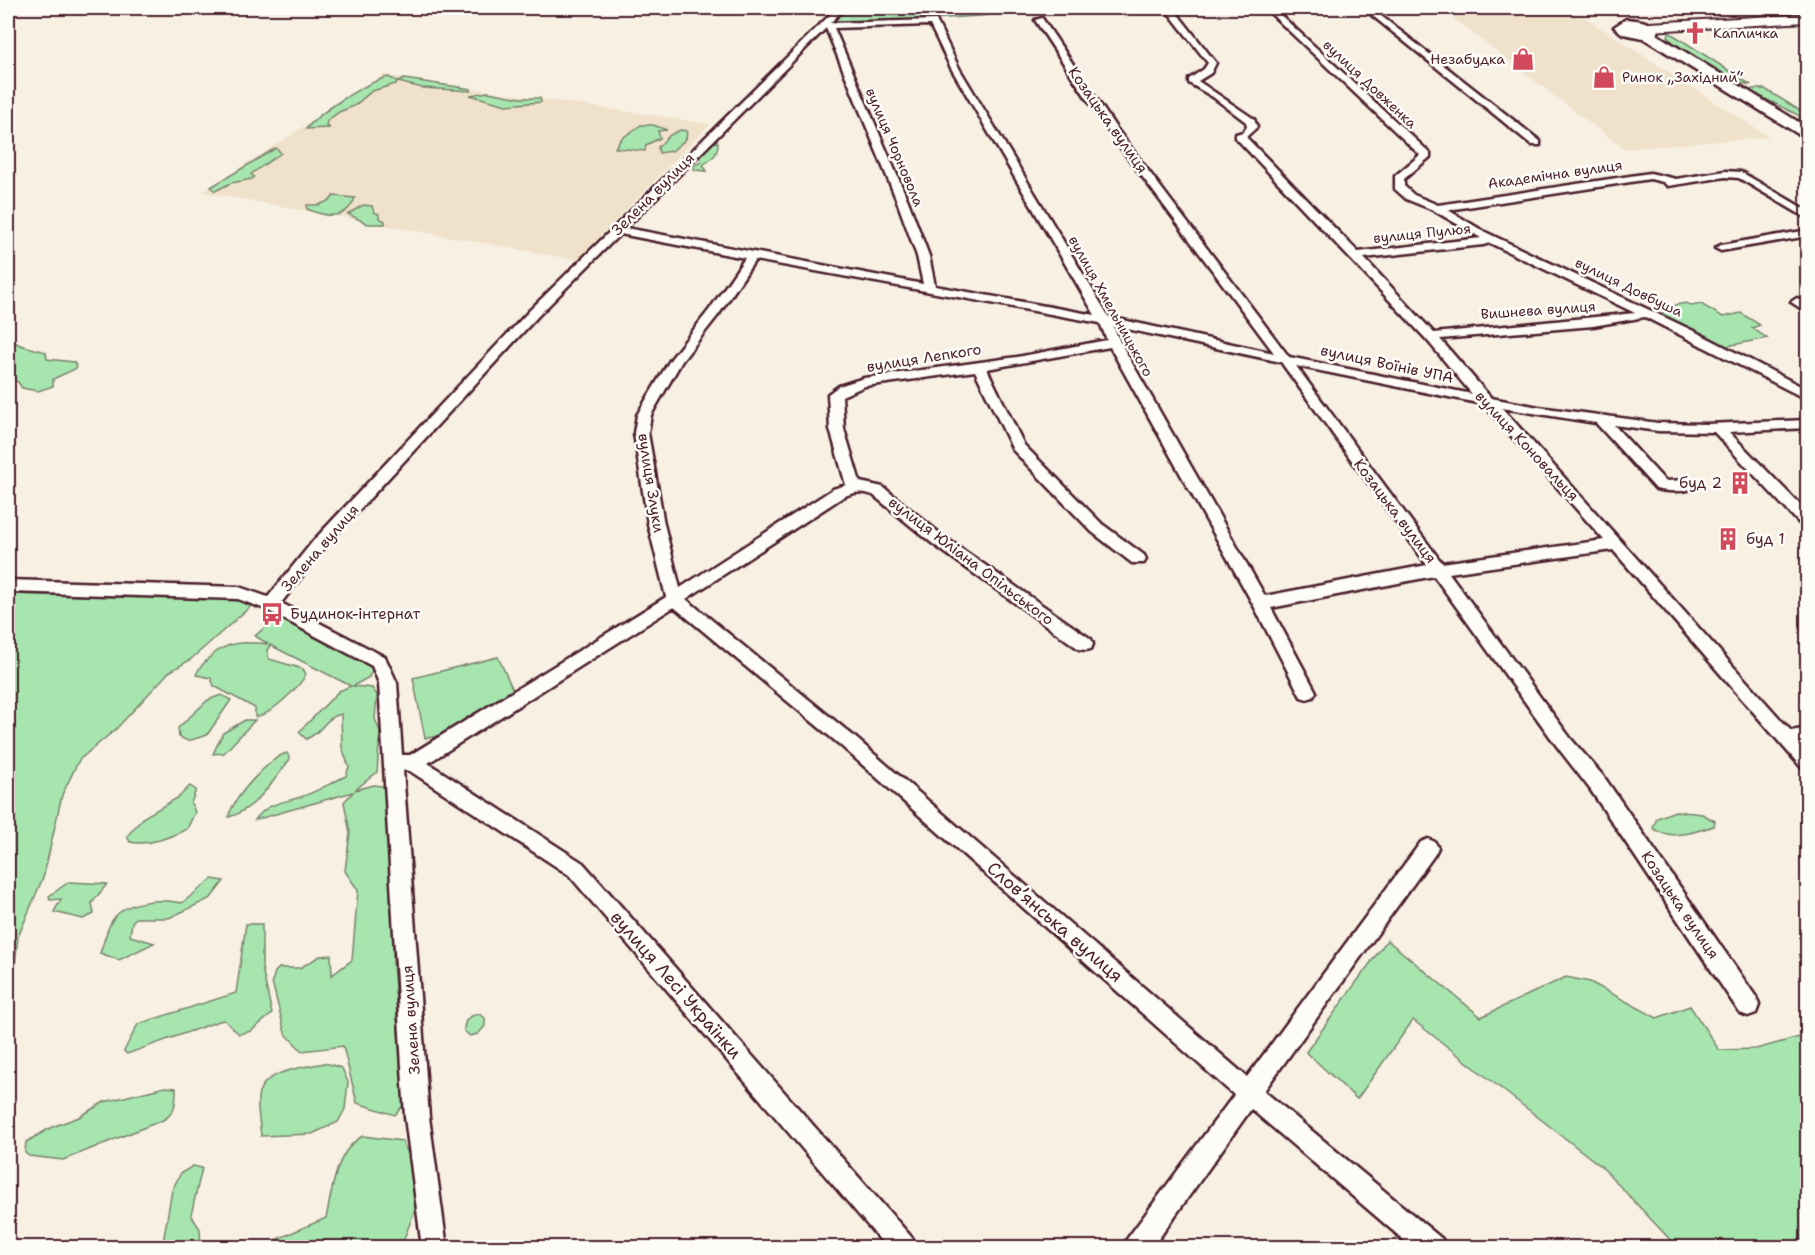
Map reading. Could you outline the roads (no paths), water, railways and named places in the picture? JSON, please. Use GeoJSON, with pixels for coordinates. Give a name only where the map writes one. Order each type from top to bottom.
{"type":"FeatureCollection","features":[{"type":"Feature","properties":{"kind":"highway"},"geometry":{"type":"LineString","coordinates":[[1612,12],[1628,23],[1622,24],[1622,28],[1633,33],[1648,31],[1808,135]]}},
{"type":"Feature","properties":{"kind":"main road"},"geometry":{"type":"LineString","coordinates":[[1648,31],[1808,18]]}},
{"type":"Feature","properties":{"kind":"street","name":"Зелена вулиця"},"geometry":{"type":"LineString","coordinates":[[435,1248],[417,1117],[404,763],[388,683],[379,662],[271,605],[320,544],[534,313],[826,26],[841,8]]}},
{"type":"Feature","properties":{"kind":"street","name":"вулиця Коновальця"},"geometry":{"type":"LineString","coordinates":[[1168,8],[1212,63],[1208,71],[1192,81],[1216,95],[1251,122],[1252,127],[1246,134],[1239,136],[1431,337],[1808,762]]}},
{"type":"Feature","properties":{"kind":"street","name":"вулиця Довженка"},"geometry":{"type":"LineString","coordinates":[[1269,8],[1426,155]]}},
{"type":"Feature","properties":{"kind":"street"},"geometry":{"type":"LineString","coordinates":[[1367,8],[1536,143]]}},
{"type":"Feature","properties":{"kind":"street","name":"Козацька вулиця"},"geometry":{"type":"LineString","coordinates":[[1039,20],[1112,130],[1284,358],[1565,744],[1597,783],[1748,1005]]}},
{"type":"Feature","properties":{"kind":"street","name":"вулиця Хмельницького"},"geometry":{"type":"LineString","coordinates":[[826,26],[933,22],[969,92],[1089,297],[1105,320],[1114,342],[1262,606],[1307,692]]}},
{"type":"Feature","properties":{"kind":"street","name":"вулиця Чорновола"},"geometry":{"type":"LineString","coordinates":[[826,26],[903,201],[929,271],[929,287]]}},
{"type":"Feature","properties":{"kind":"street","name":"вулиця Довбуша"},"geometry":{"type":"LineString","coordinates":[[1426,155],[1399,178],[1398,183],[1402,190],[1410,197],[1437,208],[1490,238],[1747,362],[1808,396]]}},
{"type":"Feature","properties":{"kind":"street"},"geometry":{"type":"LineString","coordinates":[[1656,186],[1725,174],[1741,175],[1808,216]]}},
{"type":"Feature","properties":{"kind":"street","name":"Академічна вулиця"},"geometry":{"type":"LineString","coordinates":[[1437,208],[1650,176],[1677,182]]}},
{"type":"Feature","properties":{"kind":"street","name":"вулиця Воїнів УПА"},"geometry":{"type":"LineString","coordinates":[[618,230],[1105,320],[1488,401],[1658,426],[1718,428],[1808,424]]}},
{"type":"Feature","properties":{"kind":"street"},"geometry":{"type":"LineString","coordinates":[[1721,248],[1808,233]]}},
{"type":"Feature","properties":{"kind":"street","name":"вулиця Пулюя"},"geometry":{"type":"LineString","coordinates":[[1355,256],[1483,242],[1490,238]]}},
{"type":"Feature","properties":{"kind":"street","name":"вулиця Злуки"},"geometry":{"type":"LineString","coordinates":[[675,598],[656,524],[641,433],[644,416],[676,360],[715,311],[752,256]]}},
{"type":"Feature","properties":{"kind":"street","name":"Вишнева вулиця"},"geometry":{"type":"LineString","coordinates":[[1431,337],[1462,331],[1579,323],[1647,313]]}},
{"type":"Feature","properties":{"kind":"street","name":"вулиця Лепкого"},"geometry":{"type":"LineString","coordinates":[[854,487],[846,463],[834,404],[835,394],[853,385],[1064,353],[1114,342]]}},
{"type":"Feature","properties":{"kind":"street"},"geometry":{"type":"LineString","coordinates":[[979,366],[1018,447],[1097,528],[1138,559]]}},
{"type":"Feature","properties":{"kind":"street"},"geometry":{"type":"LineString","coordinates":[[1600,419],[1660,486],[1690,485]]}},
{"type":"Feature","properties":{"kind":"street"},"geometry":{"type":"LineString","coordinates":[[1718,428],[1808,523]]}},
{"type":"Feature","properties":{"kind":"street"},"geometry":{"type":"LineString","coordinates":[[404,763],[675,598],[838,493],[854,487]]}},
{"type":"Feature","properties":{"kind":"street","name":"вулиця Юліана Опільського"},"geometry":{"type":"LineString","coordinates":[[854,487],[865,487],[878,491],[938,540],[1084,644]]}},
{"type":"Feature","properties":{"kind":"street"},"geometry":{"type":"LineString","coordinates":[[1262,606],[1268,601],[1328,588],[1616,544]]}},
{"type":"Feature","properties":{"kind":"street"},"geometry":{"type":"LineString","coordinates":[[8,586],[239,593],[271,605]]}},
{"type":"Feature","properties":{"kind":"street","name":"Словʼянська вулиця"},"geometry":{"type":"LineString","coordinates":[[675,598],[845,739],[1248,1092],[1433,1248]]}},
{"type":"Feature","properties":{"kind":"street"},"geometry":{"type":"LineString","coordinates":[[1787,739],[1808,735]]}},
{"type":"Feature","properties":{"kind":"street","name":"вулиця Лесі Українки"},"geometry":{"type":"LineString","coordinates":[[404,763],[576,869],[904,1248]]}},
{"type":"Feature","properties":{"kind":"street"},"geometry":{"type":"LineString","coordinates":[[1136,1248],[1428,848]]}},
{"type":"Feature","properties":{"kind":"place","name":"Капличка"},"geometry":{"type":"Point","coordinates":[1695,33]}},
{"type":"Feature","properties":{"kind":"place","name":"Незабудка"},"geometry":{"type":"Point","coordinates":[1523,59]}},
{"type":"Feature","properties":{"kind":"place","name":"Ринок „Західний“"},"geometry":{"type":"Point","coordinates":[1604,77]}},
{"type":"Feature","properties":{"kind":"place","name":"буд 2"},"geometry":{"type":"Point","coordinates":[1740,483]}},
{"type":"Feature","properties":{"kind":"place","name":"буд 1"},"geometry":{"type":"Point","coordinates":[1728,539]}},
{"type":"Feature","properties":{"kind":"place","name":"Будинок-інтернат"},"geometry":{"type":"Point","coordinates":[272,614]}}]}
